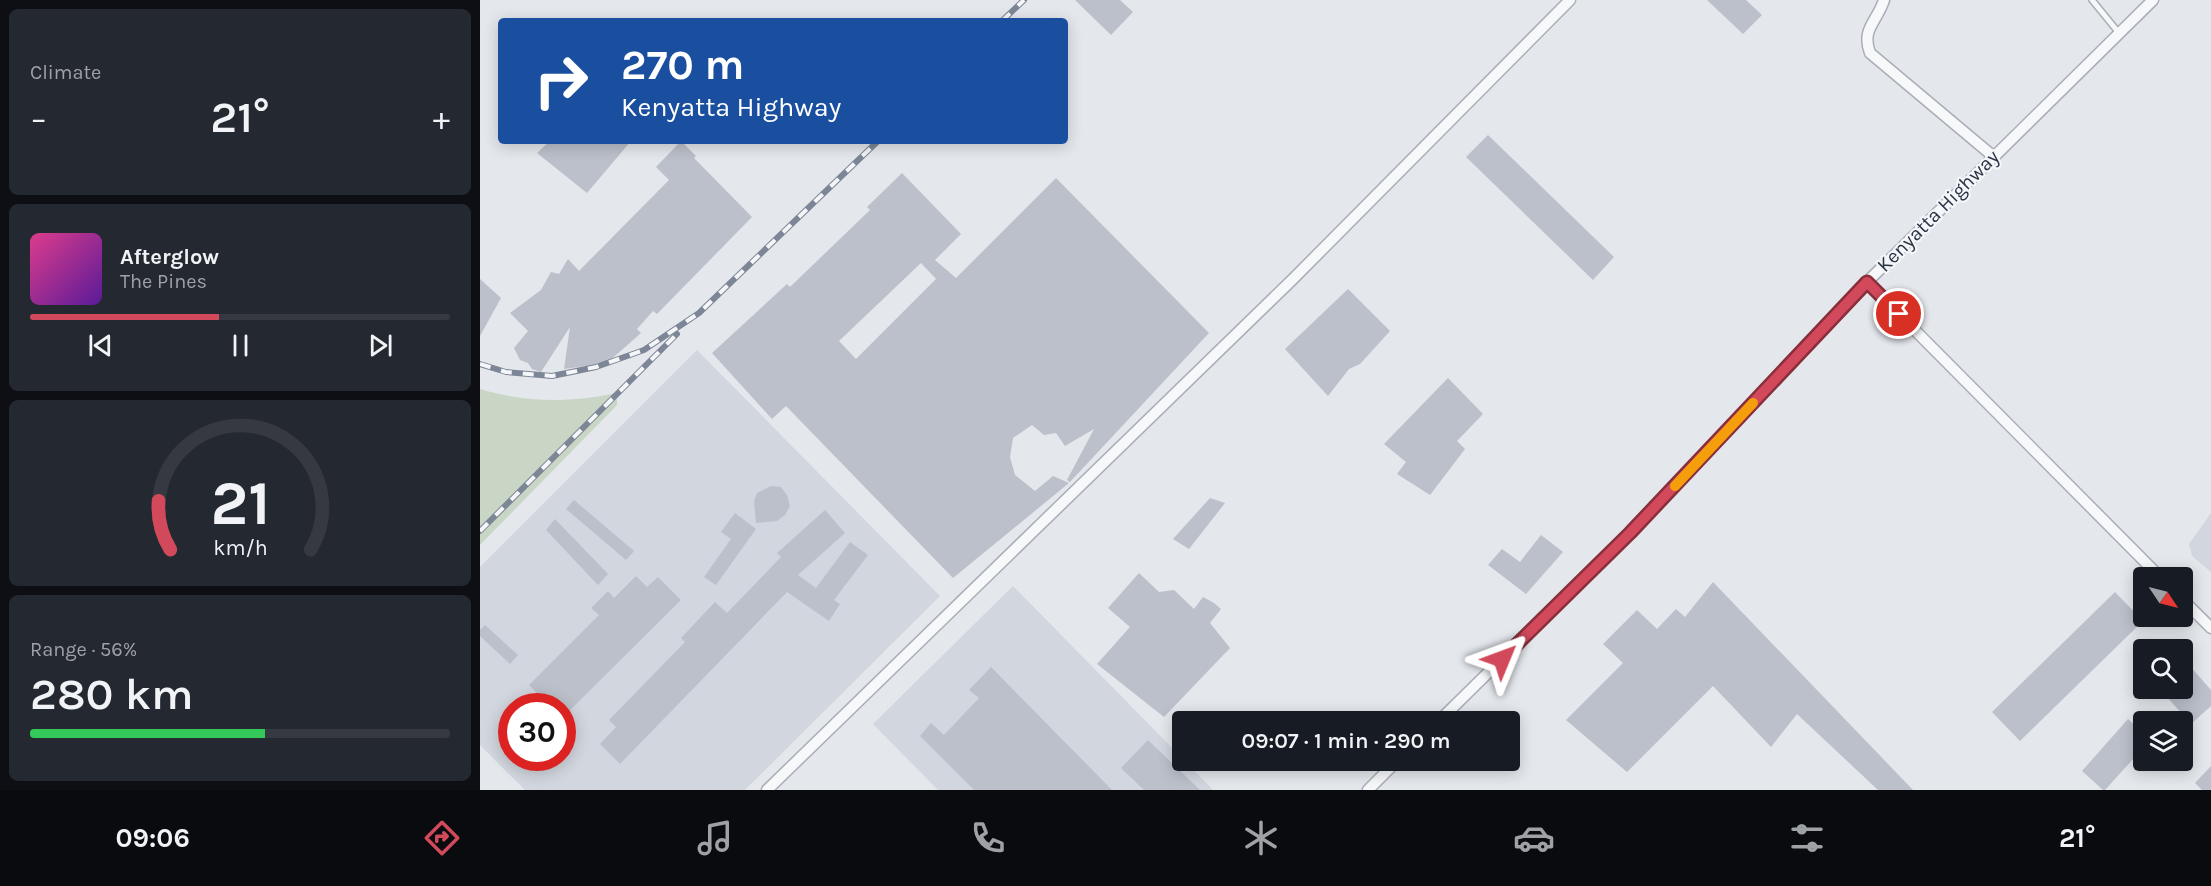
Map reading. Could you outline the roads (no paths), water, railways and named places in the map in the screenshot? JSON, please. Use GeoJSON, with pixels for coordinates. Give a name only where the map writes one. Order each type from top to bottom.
{"type":"FeatureCollection","features":[{"type":"Feature","properties":{"kind":"street"},"geometry":{"type":"LineString","coordinates":[[767,790],[1293,279],[1570,0]]}},
{"type":"Feature","properties":{"kind":"street"},"geometry":{"type":"LineString","coordinates":[[1884,0],[1880,13],[1869,28],[1865,41],[1870,53],[1994,157]]}},
{"type":"Feature","properties":{"kind":"street","name":"Kenyatta Highway"},"geometry":{"type":"LineString","coordinates":[[2150,567],[1867,282],[2153,0]]}},
{"type":"Feature","properties":{"kind":"street"},"geometry":{"type":"LineString","coordinates":[[1449,711],[1630,533],[1867,282]]}},
{"type":"Feature","properties":{"kind":"street"},"geometry":{"type":"LineString","coordinates":[[2193,610],[2211,628]]}},
{"type":"Feature","properties":{"kind":"street"},"geometry":{"type":"LineString","coordinates":[[1368,790],[1387,771]]}},
{"type":"Feature","properties":{"kind":"lane"},"geometry":{"type":"LineString","coordinates":[[2092,0],[2119,33]]}},
{"type":"Feature","properties":{"kind":"railway"},"geometry":{"type":"LineString","coordinates":[[1005,18],[1024,0]]}},
{"type":"Feature","properties":{"kind":"railway"},"geometry":{"type":"LineString","coordinates":[[480,364],[506,372],[552,376],[596,367],[644,350],[699,313],[875,144]]}},
{"type":"Feature","properties":{"kind":"railway"},"geometry":{"type":"LineString","coordinates":[[480,531],[677,334]]}}]}
